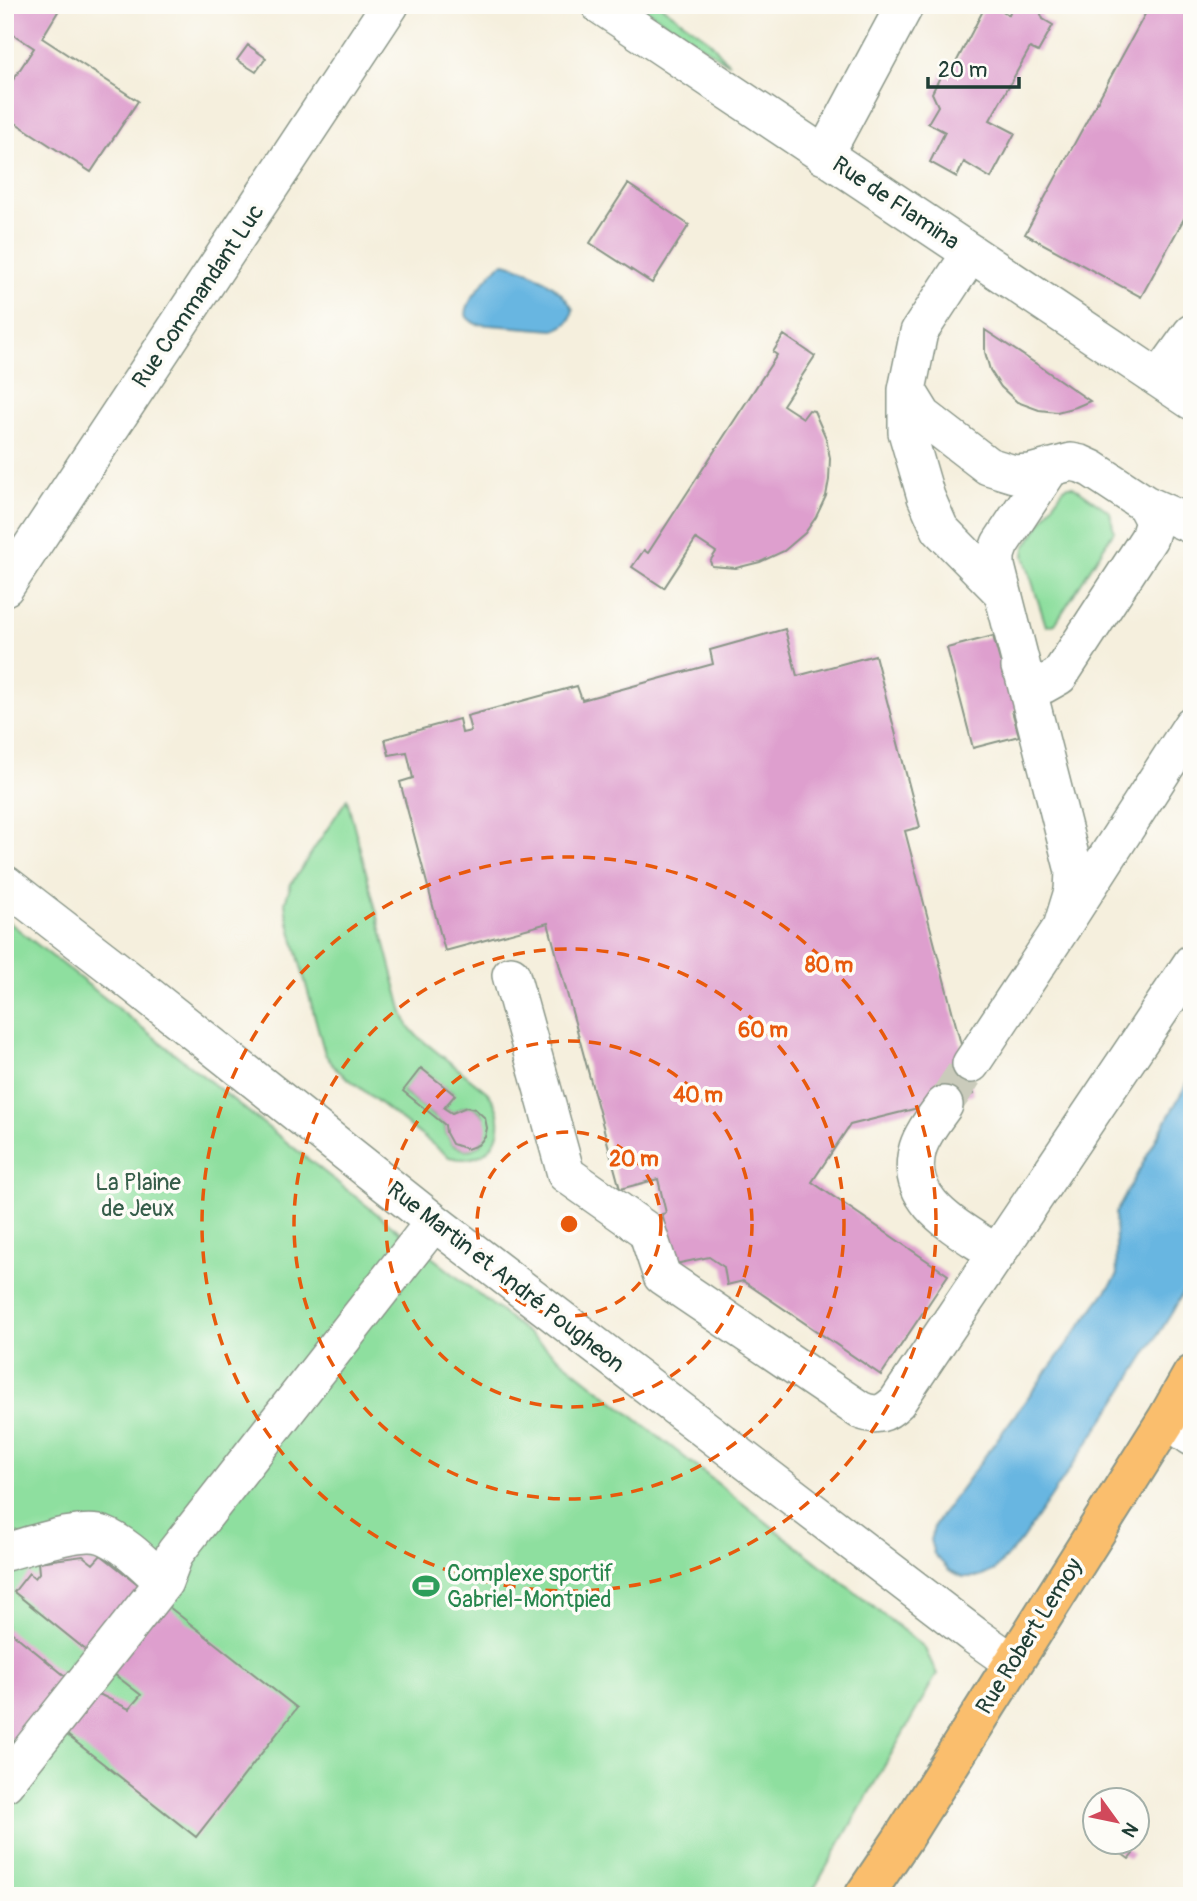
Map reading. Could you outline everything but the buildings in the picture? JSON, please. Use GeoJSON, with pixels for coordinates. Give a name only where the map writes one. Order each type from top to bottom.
{"type":"FeatureCollection","features":[{"type":"Feature","properties":{"kind":"main road","name":"Rue Robert Lemoy"},"geometry":{"type":"LineString","coordinates":[[864,1896],[1012,1662],[1179,1428],[1192,1375]]}},
{"type":"Feature","properties":{"kind":"street","name":"Rue Commandant Luc"},"geometry":{"type":"LineString","coordinates":[[5,587],[390,5]]}},
{"type":"Feature","properties":{"kind":"street"},"geometry":{"type":"LineString","coordinates":[[824,156],[905,5]]}},
{"type":"Feature","properties":{"kind":"street","name":"Rue de Flamina"},"geometry":{"type":"LineString","coordinates":[[605,8],[1192,401]]}},
{"type":"Feature","properties":{"kind":"street"},"geometry":{"type":"LineString","coordinates":[[971,253],[919,332],[907,390],[908,432],[933,516],[940,529],[1000,590]]}},
{"type":"Feature","properties":{"kind":"street"},"geometry":{"type":"LineString","coordinates":[[1159,379],[1192,333]]}},
{"type":"Feature","properties":{"kind":"street"},"geometry":{"type":"LineString","coordinates":[[907,390],[923,416],[988,466],[1014,474],[1030,473],[1072,462],[1081,464],[1145,504],[1192,525]]}},
{"type":"Feature","properties":{"kind":"street"},"geometry":{"type":"LineString","coordinates":[[1051,467],[1000,544],[996,555],[1000,590],[1074,871],[1073,891],[1062,927]]}},
{"type":"Feature","properties":{"kind":"street"},"geometry":{"type":"LineString","coordinates":[[1020,667],[1028,679],[1043,685],[1059,676],[1149,538],[1154,520],[1145,504]]}},
{"type":"Feature","properties":{"kind":"street"},"geometry":{"type":"LineString","coordinates":[[971,1064],[1192,725]]}},
{"type":"Feature","properties":{"kind":"street","name":"Rue Martin et André Pougheon"},"geometry":{"type":"LineString","coordinates":[[5,884],[434,1223],[1012,1662]]}},
{"type":"Feature","properties":{"kind":"street"},"geometry":{"type":"LineString","coordinates":[[511,975],[566,1174],[648,1231],[662,1276],[860,1410],[881,1415],[897,1402],[1192,963]]}},
{"type":"Feature","properties":{"kind":"street"},"geometry":{"type":"LineString","coordinates":[[944,1105],[918,1148],[916,1170],[921,1192],[933,1210],[997,1254]]}},
{"type":"Feature","properties":{"kind":"street"},"geometry":{"type":"LineString","coordinates":[[5,1783],[164,1582],[175,1553],[434,1223]]}},
{"type":"Feature","properties":{"kind":"street"},"geometry":{"type":"LineString","coordinates":[[5,1552],[81,1534],[102,1535],[127,1550],[164,1582]]}},
{"type":"Feature","properties":{"kind":"green space"},"geometry":{"type":"Polygon","coordinates":[[[639,5],[660,5],[709,40],[729,64],[639,5]]]}},
{"type":"Feature","properties":{"kind":"green space"},"geometry":{"type":"Polygon","coordinates":[[[1073,486],[1110,512],[1114,531],[1055,624],[1046,626],[1024,556],[1025,547],[1064,488],[1073,486]]]}},
{"type":"Feature","properties":{"kind":"green space"},"geometry":{"type":"Polygon","coordinates":[[[347,799],[403,1013],[409,1027],[417,1036],[487,1092],[495,1105],[499,1130],[495,1141],[487,1150],[477,1157],[449,1157],[336,1069],[325,1054],[286,912],[285,902],[291,884],[347,799]],[[421,1069],[403,1092],[445,1125],[452,1144],[466,1149],[477,1147],[483,1139],[483,1117],[477,1109],[467,1107],[452,1113],[444,1108],[454,1094],[421,1069]]]}},
{"type":"Feature","properties":{"kind":"green space","name":"Complexe sportif Gabriel-Montpied"},"geometry":{"type":"Polygon","coordinates":[[[5,919],[924,1647],[937,1674],[810,1896],[5,1896],[5,919]]]}},
{"type":"Feature","properties":{"kind":"water"},"geometry":{"type":"Polygon","coordinates":[[[505,263],[534,274],[560,293],[573,309],[567,323],[554,330],[476,324],[469,319],[466,312],[472,298],[499,265],[505,263]]]}},
{"type":"Feature","properties":{"kind":"water"},"geometry":{"type":"Polygon","coordinates":[[[1192,1074],[1192,1275],[1173,1311],[1117,1400],[1021,1541],[995,1570],[980,1577],[963,1577],[949,1570],[934,1554],[930,1540],[935,1524],[1117,1276],[1115,1214],[1192,1074]]]}},
{"type":"Feature","properties":{"kind":"tunnel"},"geometry":{"type":"LineString","coordinates":[[944,1105],[971,1064]]}},
{"type":"Feature","properties":{"kind":"place","name":"Complexe sportif Gabriel-Montpied"},"geometry":{"type":"Point","coordinates":[426,1586]}},
{"type":"Feature","properties":{"kind":"park label","name":"La Plaine de Jeux"},"geometry":{"type":"Point","coordinates":[138,1195]}}]}
